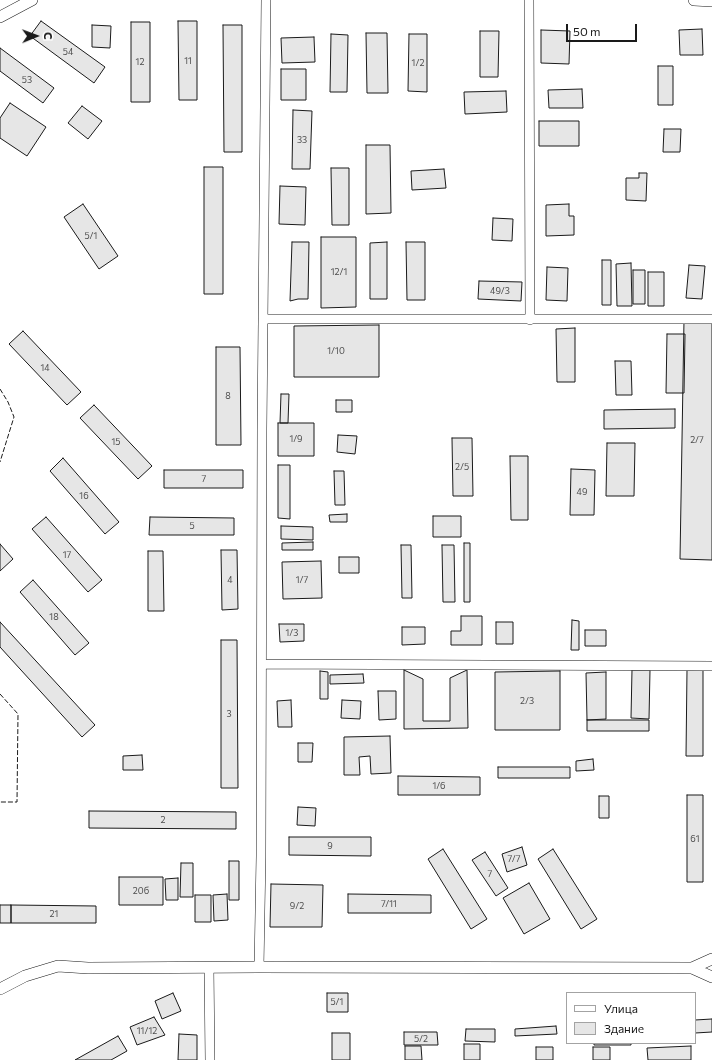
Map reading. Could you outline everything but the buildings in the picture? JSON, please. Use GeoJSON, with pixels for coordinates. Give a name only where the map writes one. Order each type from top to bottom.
{"type":"FeatureCollection","features":[{"type":"Feature","properties":{"kind":"street"},"geometry":{"type":"LineString","coordinates":[[0,17],[32,0]]}},
{"type":"Feature","properties":{"kind":"street"},"geometry":{"type":"LineString","coordinates":[[259,967],[262,850],[263,319],[266,0]]}},
{"type":"Feature","properties":{"kind":"street"},"geometry":{"type":"LineString","coordinates":[[529,0],[530,320]]}},
{"type":"Feature","properties":{"kind":"street"},"geometry":{"type":"LineString","coordinates":[[694,0],[712,1]]}},
{"type":"Feature","properties":{"kind":"street"},"geometry":{"type":"LineString","coordinates":[[263,319],[712,319]]}},
{"type":"Feature","properties":{"kind":"street"},"geometry":{"type":"LineString","coordinates":[[262,664],[712,666]]}},
{"type":"Feature","properties":{"kind":"street"},"geometry":{"type":"LineString","coordinates":[[692,968],[712,959]]}},
{"type":"Feature","properties":{"kind":"street"},"geometry":{"type":"LineString","coordinates":[[0,990],[25,976],[58,966],[88,968],[692,968],[712,977]]}},
{"type":"Feature","properties":{"kind":"street"},"geometry":{"type":"LineString","coordinates":[[209,968],[210,1060]]}},
{"type":"Feature","properties":{"kind":"fence"},"geometry":{"type":"LineString","coordinates":[[0,389],[8,402],[14,417],[0,462]]}},
{"type":"Feature","properties":{"kind":"fence"},"geometry":{"type":"LineString","coordinates":[[0,694],[18,714],[17,802],[0,802]]}}]}
